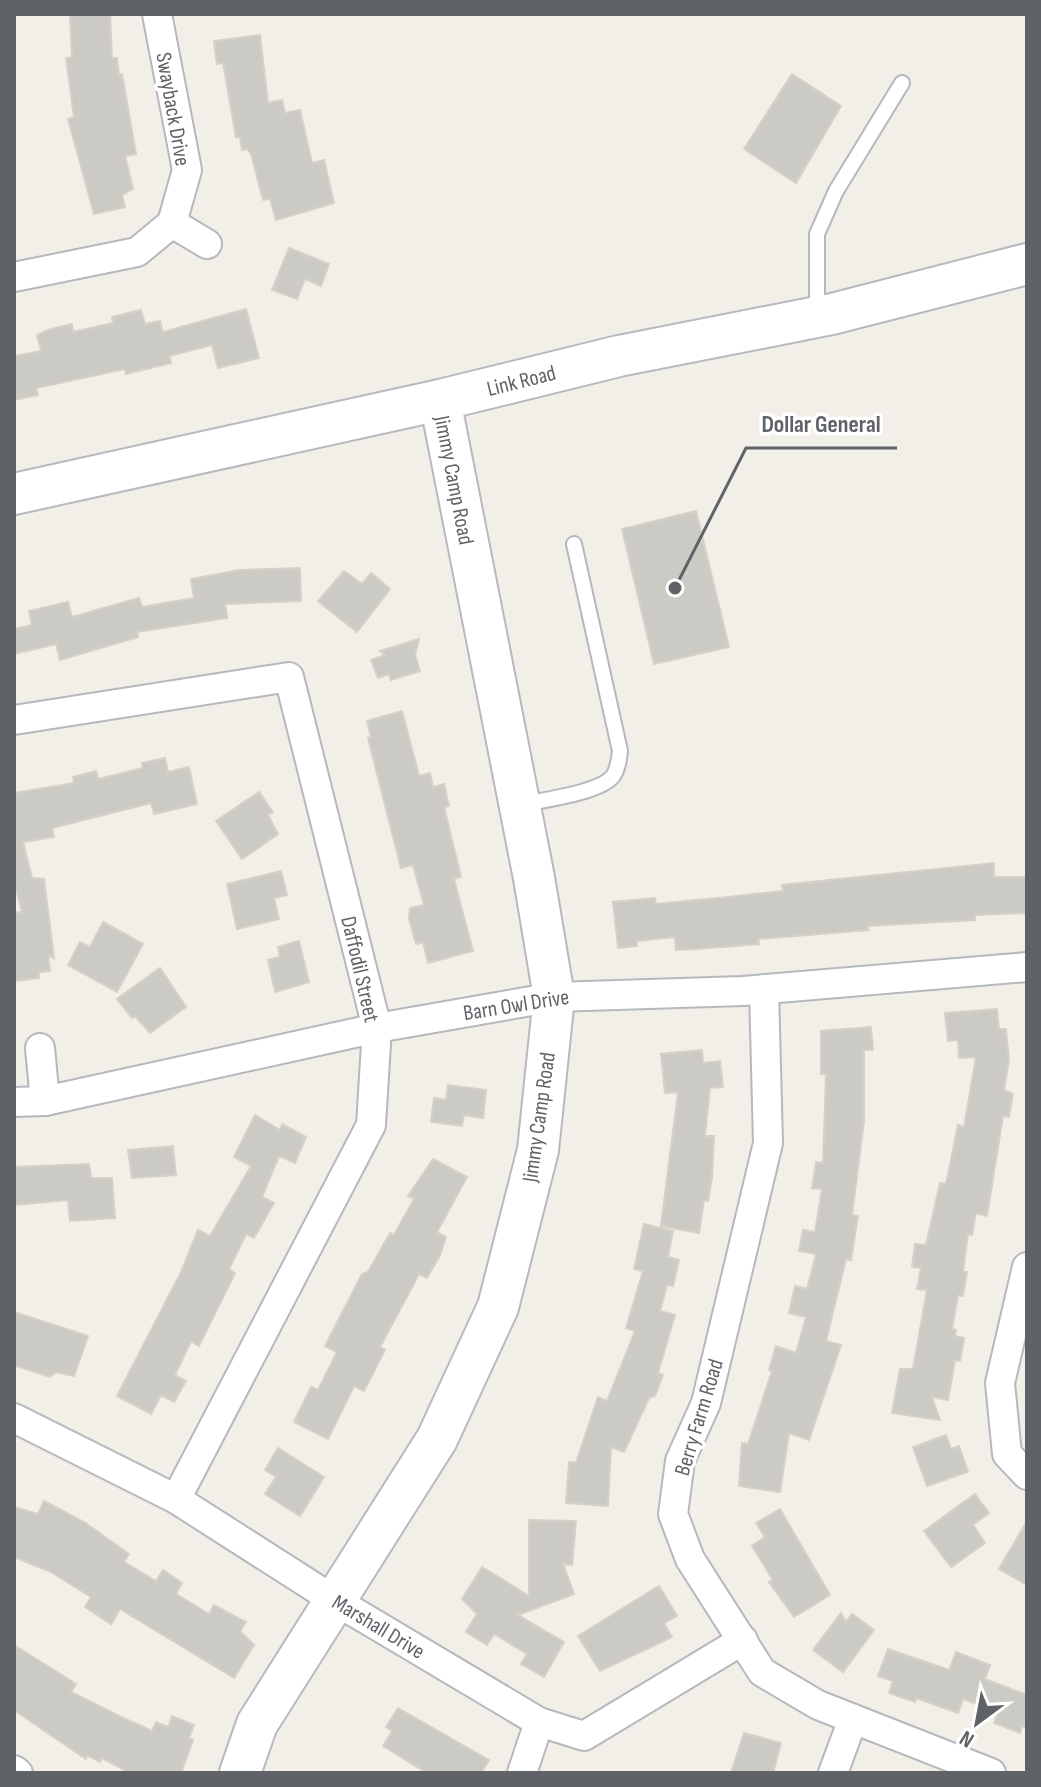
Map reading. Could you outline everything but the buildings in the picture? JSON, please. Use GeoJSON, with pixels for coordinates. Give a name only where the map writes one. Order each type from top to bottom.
{"type":"FeatureCollection","features":[{"type":"Feature","properties":{"kind":"street","name":"Swayback Drive"},"geometry":{"type":"LineString","coordinates":[[157,14],[187,170],[172,223]]}},
{"type":"Feature","properties":{"kind":"street"},"geometry":{"type":"LineString","coordinates":[[14,277],[137,252],[172,223],[207,244]]}},
{"type":"Feature","properties":{"kind":"street","name":"Link Road"},"geometry":{"type":"LineString","coordinates":[[14,494],[440,400],[619,356],[817,317],[1027,264]]}},
{"type":"Feature","properties":{"kind":"street","name":"Jimmy Camp Road"},"geometry":{"type":"LineString","coordinates":[[240,1773],[257,1724],[437,1439],[498,1307],[538,1150],[554,997],[520,805],[440,400]]}},
{"type":"Feature","properties":{"kind":"street","name":"Daffodil Street"},"geometry":{"type":"LineString","coordinates":[[14,720],[289,677],[377,1028],[371,1125],[176,1499]]}},
{"type":"Feature","properties":{"kind":"street","name":"Barn Owl Drive"},"geometry":{"type":"LineString","coordinates":[[14,1102],[45,1101],[377,1028],[554,997],[764,989],[1027,967]]}},
{"type":"Feature","properties":{"kind":"street","name":"Berry Farm Road"},"geometry":{"type":"LineString","coordinates":[[764,989],[768,1143],[706,1403],[680,1461],[673,1514],[690,1559],[762,1672],[818,1705],[991,1773]]}},
{"type":"Feature","properties":{"kind":"street"},"geometry":{"type":"LineString","coordinates":[[40,1048],[45,1101]]}},
{"type":"Feature","properties":{"kind":"street"},"geometry":{"type":"LineString","coordinates":[[1027,1267],[1000,1383],[1007,1454],[1027,1475]]}},
{"type":"Feature","properties":{"kind":"street","name":"Marshall Drive"},"geometry":{"type":"LineString","coordinates":[[14,1418],[176,1499],[334,1600],[539,1722],[584,1736],[743,1640]]}},
{"type":"Feature","properties":{"kind":"street"},"geometry":{"type":"LineString","coordinates":[[833,1773],[853,1719]]}},
{"type":"Feature","properties":{"kind":"street"},"geometry":{"type":"LineString","coordinates":[[522,1773],[539,1722]]}},
{"type":"Feature","properties":{"kind":"lane"},"geometry":{"type":"LineString","coordinates":[[817,317],[817,234],[836,191],[902,83]]}},
{"type":"Feature","properties":{"kind":"lane"},"geometry":{"type":"LineString","coordinates":[[520,805],[597,787],[611,778],[618,766],[620,751],[574,544]]}},
{"type":"Feature","properties":{"kind":"place","name":"Dollar General"},"geometry":{"type":"Point","coordinates":[675,588]}}]}
